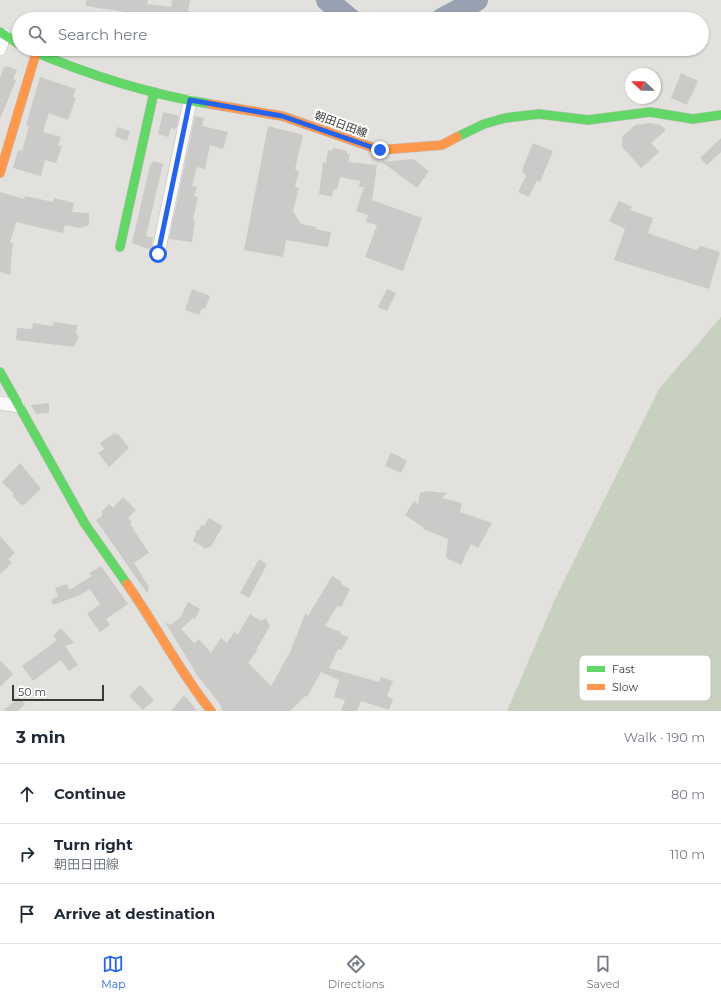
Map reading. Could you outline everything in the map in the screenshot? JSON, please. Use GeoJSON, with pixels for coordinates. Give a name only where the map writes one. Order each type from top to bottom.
{"type":"FeatureCollection","features":[{"type":"Feature","properties":{"kind":"main road"},"geometry":{"type":"LineString","coordinates":[[2,33],[12,39]]}},
{"type":"Feature","properties":{"kind":"main road"},"geometry":{"type":"LineString","coordinates":[[0,173],[35,56]]}},
{"type":"Feature","properties":{"kind":"main road","name":"朝田日田線"},"geometry":{"type":"LineString","coordinates":[[43,56],[72,68],[154,92],[190,100],[282,116],[380,150],[442,145],[484,124],[506,118],[539,114],[588,120],[650,112],[693,119],[721,115]]}},
{"type":"Feature","properties":{"kind":"main road"},"geometry":{"type":"LineString","coordinates":[[120,247],[154,92]]}},
{"type":"Feature","properties":{"kind":"main road"},"geometry":{"type":"LineString","coordinates":[[0,372],[85,524],[146,611],[183,673],[211,711]]}},
{"type":"Feature","properties":{"kind":"street"},"geometry":{"type":"LineString","coordinates":[[0,49],[2,33]]}},
{"type":"Feature","properties":{"kind":"street"},"geometry":{"type":"LineString","coordinates":[[158,254],[190,100]]}},
{"type":"Feature","properties":{"kind":"street"},"geometry":{"type":"LineString","coordinates":[[0,403],[18,406]]}},
{"type":"Feature","properties":{"kind":"green space"},"geometry":{"type":"Polygon","coordinates":[[[721,317],[721,711],[507,711],[555,599],[659,389],[721,317]]]}},
{"type":"Feature","properties":{"kind":"building"},"geometry":{"type":"Polygon","coordinates":[[[86,0],[148,0],[147,4],[171,7],[172,0],[190,0],[188,12],[125,12],[86,6],[86,0]]]}},
{"type":"Feature","properties":{"kind":"building"},"geometry":{"type":"Polygon","coordinates":[[[7,66],[17,70],[13,79],[16,80],[0,119],[0,77],[4,67],[6,68],[7,66]]]}},
{"type":"Feature","properties":{"kind":"building"},"geometry":{"type":"Polygon","coordinates":[[[681,73],[698,81],[687,105],[671,98],[681,73]]]}},
{"type":"Feature","properties":{"kind":"building"},"geometry":{"type":"Polygon","coordinates":[[[40,77],[76,89],[73,97],[76,98],[68,120],[49,113],[43,132],[61,137],[58,145],[62,146],[56,163],[45,160],[41,176],[13,168],[18,150],[22,151],[29,126],[26,125],[40,77]]]}},
{"type":"Feature","properties":{"kind":"building"},"geometry":{"type":"Polygon","coordinates":[[[163,112],[179,116],[176,129],[171,128],[168,137],[158,134],[163,112]]]}},
{"type":"Feature","properties":{"kind":"building"},"geometry":{"type":"Polygon","coordinates":[[[195,116],[204,118],[202,126],[228,132],[223,149],[210,145],[205,169],[197,167],[192,186],[197,187],[194,196],[198,197],[193,220],[195,221],[192,242],[169,239],[195,116]]]}},
{"type":"Feature","properties":{"kind":"building"},"geometry":{"type":"Polygon","coordinates":[[[650,123],[661,125],[666,130],[651,143],[659,152],[641,168],[622,147],[622,137],[635,125],[650,123]]]}},
{"type":"Feature","properties":{"kind":"building"},"geometry":{"type":"Polygon","coordinates":[[[268,126],[303,135],[295,169],[299,172],[295,187],[299,188],[293,211],[301,224],[316,227],[315,229],[331,232],[328,247],[286,240],[283,257],[244,250],[268,126]]]}},
{"type":"Feature","properties":{"kind":"building"},"geometry":{"type":"Polygon","coordinates":[[[117,127],[130,131],[127,141],[115,136],[117,127]]]}},
{"type":"Feature","properties":{"kind":"building"},"geometry":{"type":"Polygon","coordinates":[[[721,138],[721,152],[707,165],[700,158],[721,138]]]}},
{"type":"Feature","properties":{"kind":"building"},"geometry":{"type":"Polygon","coordinates":[[[533,143],[553,151],[540,182],[537,180],[529,197],[518,192],[526,176],[522,170],[533,143]]]}},
{"type":"Feature","properties":{"kind":"building"},"geometry":{"type":"Polygon","coordinates":[[[333,148],[347,151],[347,154],[350,154],[348,162],[377,165],[372,200],[422,218],[403,271],[365,257],[377,225],[366,222],[368,215],[356,211],[364,187],[359,187],[360,181],[340,177],[337,190],[333,189],[332,197],[319,194],[323,162],[326,163],[328,150],[332,151],[333,148]]]}},
{"type":"Feature","properties":{"kind":"building"},"geometry":{"type":"Polygon","coordinates":[[[413,159],[429,171],[417,188],[382,162],[413,159]]]}},
{"type":"Feature","properties":{"kind":"building"},"geometry":{"type":"Polygon","coordinates":[[[153,161],[163,164],[146,236],[153,238],[151,250],[132,243],[150,165],[153,161]]]}},
{"type":"Feature","properties":{"kind":"building"},"geometry":{"type":"Polygon","coordinates":[[[0,192],[24,199],[25,196],[53,202],[54,198],[74,203],[72,212],[89,213],[89,225],[79,228],[65,225],[63,233],[16,222],[10,243],[13,243],[10,275],[0,272],[0,192]]]}},
{"type":"Feature","properties":{"kind":"building"},"geometry":{"type":"Polygon","coordinates":[[[619,201],[632,207],[630,210],[653,218],[648,233],[696,250],[701,246],[720,252],[709,289],[614,260],[625,229],[609,221],[619,201]]]}},
{"type":"Feature","properties":{"kind":"building"},"geometry":{"type":"Polygon","coordinates":[[[192,289],[210,296],[205,309],[202,308],[199,315],[185,310],[192,289]]]}},
{"type":"Feature","properties":{"kind":"building"},"geometry":{"type":"Polygon","coordinates":[[[387,289],[396,293],[387,311],[378,307],[387,289]]]}},
{"type":"Feature","properties":{"kind":"building"},"geometry":{"type":"Polygon","coordinates":[[[54,322],[77,325],[76,334],[79,336],[74,347],[16,340],[17,328],[32,329],[33,323],[52,326],[54,322]]]}},
{"type":"Feature","properties":{"kind":"building"},"geometry":{"type":"Polygon","coordinates":[[[49,403],[49,413],[36,414],[31,405],[49,403]]]}},
{"type":"Feature","properties":{"kind":"building"},"geometry":{"type":"Polygon","coordinates":[[[115,433],[116,435],[118,434],[129,448],[109,467],[98,453],[104,449],[100,443],[115,433]]]}},
{"type":"Feature","properties":{"kind":"building"},"geometry":{"type":"Polygon","coordinates":[[[391,452],[407,461],[401,473],[385,466],[391,452]]]}},
{"type":"Feature","properties":{"kind":"building"},"geometry":{"type":"Polygon","coordinates":[[[20,463],[41,489],[24,505],[20,504],[13,496],[14,494],[2,482],[20,463]]]}},
{"type":"Feature","properties":{"kind":"building"},"geometry":{"type":"Polygon","coordinates":[[[428,491],[447,493],[442,498],[462,503],[460,512],[492,523],[478,548],[471,544],[461,565],[446,558],[448,539],[423,529],[423,527],[405,515],[414,501],[418,504],[420,493],[428,491]]]}},
{"type":"Feature","properties":{"kind":"building"},"geometry":{"type":"Polygon","coordinates":[[[123,497],[136,510],[128,518],[132,522],[130,524],[149,553],[134,563],[149,587],[147,593],[96,520],[102,516],[102,511],[109,504],[113,508],[123,497]]]}},
{"type":"Feature","properties":{"kind":"building"},"geometry":{"type":"Polygon","coordinates":[[[209,518],[223,526],[210,548],[207,547],[206,549],[193,541],[197,530],[199,530],[201,525],[204,526],[209,518]]]}},
{"type":"Feature","properties":{"kind":"building"},"geometry":{"type":"Polygon","coordinates":[[[0,536],[15,553],[8,559],[12,563],[0,574],[0,536]]]}},
{"type":"Feature","properties":{"kind":"building"},"geometry":{"type":"Polygon","coordinates":[[[259,559],[267,564],[249,598],[240,593],[259,559]]]}},
{"type":"Feature","properties":{"kind":"building"},"geometry":{"type":"Polygon","coordinates":[[[101,566],[128,604],[106,619],[110,625],[100,632],[87,614],[100,604],[90,589],[80,595],[53,605],[51,600],[58,596],[55,588],[67,584],[69,590],[92,576],[89,573],[101,566]]]}},
{"type":"Feature","properties":{"kind":"building"},"geometry":{"type":"Polygon","coordinates":[[[332,576],[341,581],[341,584],[350,589],[341,607],[337,606],[325,626],[341,632],[340,634],[349,637],[341,650],[338,649],[329,668],[379,682],[381,677],[393,681],[387,696],[393,699],[389,710],[361,701],[357,711],[341,711],[345,700],[334,697],[339,680],[321,672],[307,697],[305,696],[290,711],[222,711],[220,704],[197,675],[165,622],[170,625],[180,618],[188,602],[200,609],[195,619],[193,618],[181,629],[194,643],[199,639],[211,653],[221,638],[227,643],[234,632],[238,634],[250,614],[261,621],[266,618],[270,626],[256,650],[257,651],[248,663],[271,686],[290,652],[305,614],[308,616],[332,576]]]}},
{"type":"Feature","properties":{"kind":"building"},"geometry":{"type":"Polygon","coordinates":[[[61,628],[74,643],[65,646],[78,665],[69,671],[61,660],[33,681],[22,666],[57,640],[53,636],[61,628]]]}},
{"type":"Feature","properties":{"kind":"building"},"geometry":{"type":"Polygon","coordinates":[[[0,660],[13,674],[0,687],[0,660]]]}},
{"type":"Feature","properties":{"kind":"building"},"geometry":{"type":"Polygon","coordinates":[[[140,685],[154,700],[143,710],[129,696],[140,685]]]}},
{"type":"Feature","properties":{"kind":"building"},"geometry":{"type":"Polygon","coordinates":[[[183,696],[187,698],[197,711],[171,711],[183,696]]]}},
{"type":"Feature","properties":{"kind":"building"},"geometry":{"type":"Polygon","coordinates":[[[19,697],[25,704],[18,711],[3,711],[19,697]]]}},
{"type":"Feature","properties":{"kind":"waterway"},"geometry":{"type":"LineString","coordinates":[[327,0],[342,12]]}},
{"type":"Feature","properties":{"kind":"waterway"},"geometry":{"type":"LineString","coordinates":[[455,12],[477,0]]}},
{"type":"Feature","properties":{"kind":"traffic: fast"},"geometry":{"type":"LineString","coordinates":[[0,32],[12,40]]}},
{"type":"Feature","properties":{"kind":"traffic: fast"},"geometry":{"type":"LineString","coordinates":[[45,56],[95,75],[140,89],[210,104]]}},
{"type":"Feature","properties":{"kind":"traffic: fast"},"geometry":{"type":"LineString","coordinates":[[120,247],[154,92]]}},
{"type":"Feature","properties":{"kind":"traffic: fast"},"geometry":{"type":"LineString","coordinates":[[457,137],[484,124],[505,118],[539,114],[588,120],[650,112],[693,119],[721,115]]}},
{"type":"Feature","properties":{"kind":"traffic: fast"},"geometry":{"type":"LineString","coordinates":[[0,372],[85,524],[127,584]]}},
{"type":"Feature","properties":{"kind":"traffic: slow"},"geometry":{"type":"LineString","coordinates":[[0,173],[35,56]]}},
{"type":"Feature","properties":{"kind":"traffic: slow"},"geometry":{"type":"LineString","coordinates":[[210,104],[282,116],[380,150],[442,145],[457,137]]}},
{"type":"Feature","properties":{"kind":"traffic: slow"},"geometry":{"type":"LineString","coordinates":[[127,584],[188,680],[211,711]]}},
{"type":"Feature","properties":{"kind":"route"},"geometry":{"type":"LineString","coordinates":[[158,254],[190,100],[282,116],[380,150]]}}]}
